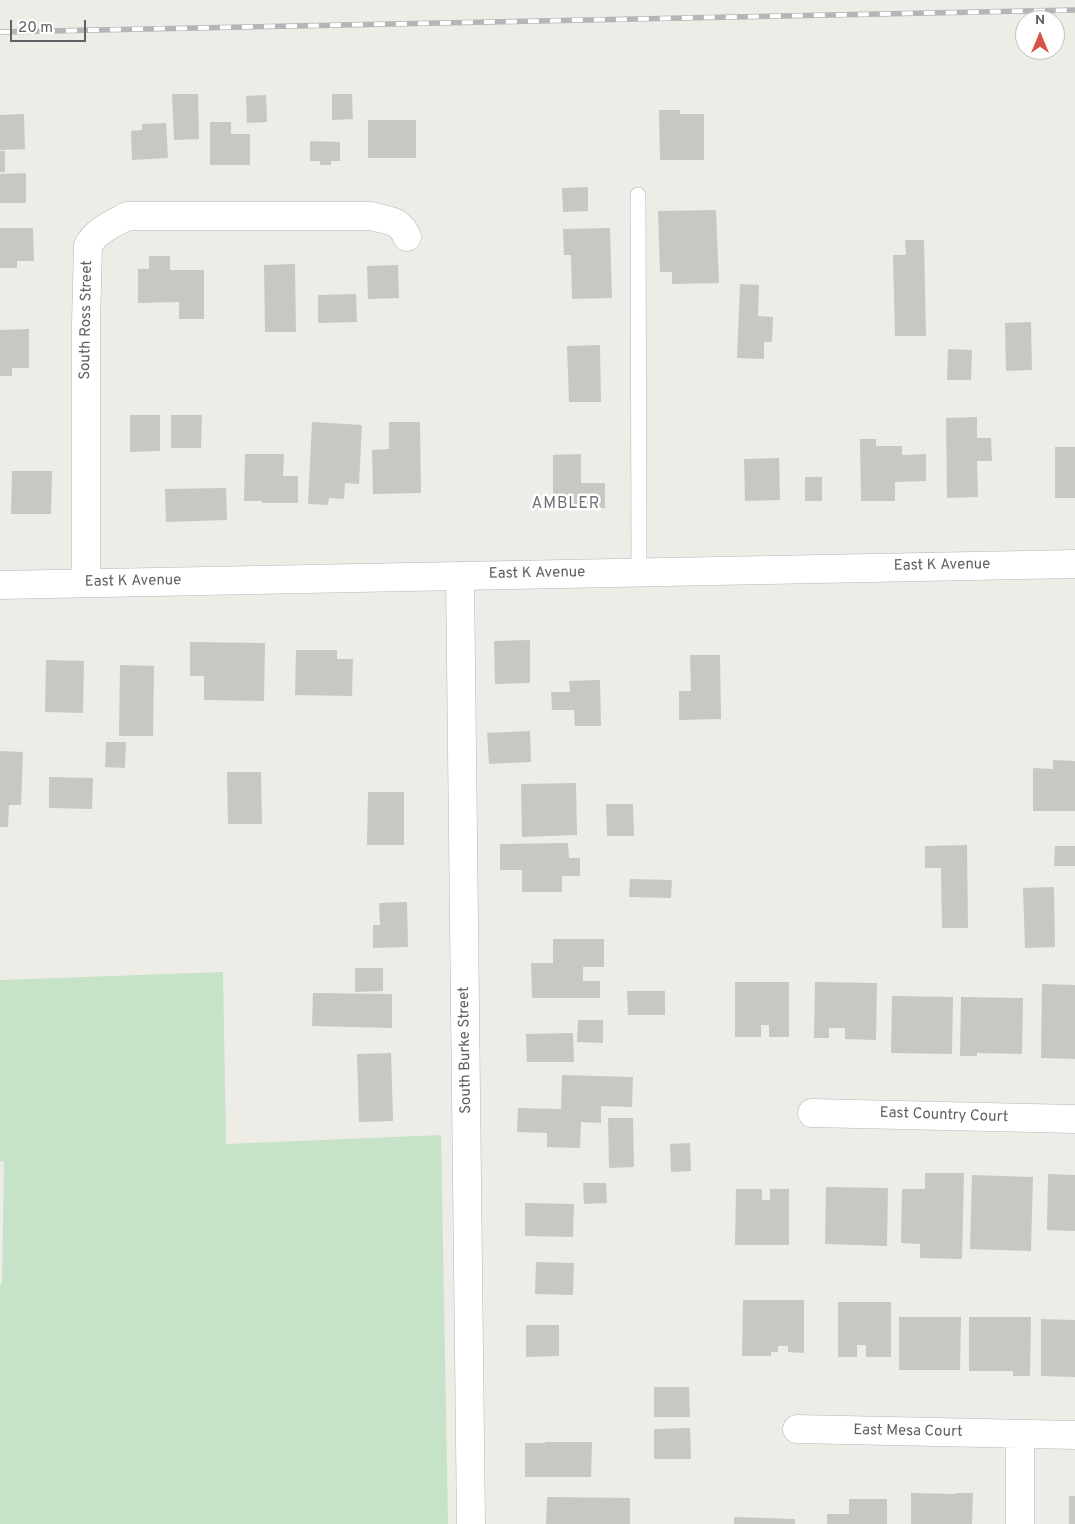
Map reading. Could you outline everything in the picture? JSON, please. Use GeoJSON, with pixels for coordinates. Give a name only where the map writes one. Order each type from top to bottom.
{"type":"FeatureCollection","features":[{"type":"Feature","properties":{"kind":"street","name":"South Ross Street"},"geometry":{"type":"LineString","coordinates":[[86,583],[86,323],[88,246],[92,239],[127,216],[370,216],[399,224],[404,228],[407,237]]}},
{"type":"Feature","properties":{"kind":"street","name":"East K Avenue"},"geometry":{"type":"LineString","coordinates":[[0,586],[1075,564]]}},
{"type":"Feature","properties":{"kind":"street","name":"South Burke Street"},"geometry":{"type":"LineString","coordinates":[[460,576],[471,1524]]}},
{"type":"Feature","properties":{"kind":"street","name":"East Country Court"},"geometry":{"type":"LineString","coordinates":[[812,1112],[1075,1119]]}},
{"type":"Feature","properties":{"kind":"street","name":"East Mesa Court"},"geometry":{"type":"LineString","coordinates":[[797,1429],[1075,1435]]}},
{"type":"Feature","properties":{"kind":"street"},"geometry":{"type":"LineString","coordinates":[[1020,1434],[1020,1524]]}},
{"type":"Feature","properties":{"kind":"lane"},"geometry":{"type":"LineString","coordinates":[[638,195],[639,572]]}},
{"type":"Feature","properties":{"kind":"green space"},"geometry":{"type":"Polygon","coordinates":[[[223,972],[226,1144],[441,1135],[448,1524],[0,1524],[0,1284],[2,1284],[4,1162],[0,1161],[0,980],[223,972]]]}},
{"type":"Feature","properties":{"kind":"building"},"geometry":{"type":"Polygon","coordinates":[[[172,94],[198,94],[199,139],[174,140],[172,94]]]}},
{"type":"Feature","properties":{"kind":"building"},"geometry":{"type":"Polygon","coordinates":[[[332,94],[352,94],[353,119],[332,120],[332,94]]]}},
{"type":"Feature","properties":{"kind":"building"},"geometry":{"type":"Polygon","coordinates":[[[266,95],[267,122],[247,123],[246,96],[266,95]]]}},
{"type":"Feature","properties":{"kind":"building"},"geometry":{"type":"Polygon","coordinates":[[[659,110],[680,110],[680,114],[704,114],[704,160],[660,160],[659,110]]]}},
{"type":"Feature","properties":{"kind":"building"},"geometry":{"type":"Polygon","coordinates":[[[24,114],[25,149],[0,150],[0,115],[24,114]]]}},
{"type":"Feature","properties":{"kind":"building"},"geometry":{"type":"Polygon","coordinates":[[[368,120],[416,120],[416,158],[368,158],[368,120]]]}},
{"type":"Feature","properties":{"kind":"building"},"geometry":{"type":"Polygon","coordinates":[[[210,122],[231,122],[231,134],[250,134],[250,165],[210,165],[210,122]]]}},
{"type":"Feature","properties":{"kind":"building"},"geometry":{"type":"Polygon","coordinates":[[[166,123],[168,158],[132,160],[131,131],[142,130],[142,124],[166,123]]]}},
{"type":"Feature","properties":{"kind":"building"},"geometry":{"type":"Polygon","coordinates":[[[310,141],[340,142],[340,161],[331,161],[331,165],[320,165],[320,161],[310,161],[310,141]]]}},
{"type":"Feature","properties":{"kind":"building"},"geometry":{"type":"Polygon","coordinates":[[[0,151],[5,151],[5,172],[0,172],[0,151]]]}},
{"type":"Feature","properties":{"kind":"building"},"geometry":{"type":"Polygon","coordinates":[[[26,173],[26,203],[0,203],[0,174],[26,173]]]}},
{"type":"Feature","properties":{"kind":"building"},"geometry":{"type":"Polygon","coordinates":[[[588,187],[588,211],[563,212],[562,188],[588,187]]]}},
{"type":"Feature","properties":{"kind":"building"},"geometry":{"type":"Polygon","coordinates":[[[716,210],[719,283],[672,284],[672,272],[660,272],[658,211],[716,210]]]}},
{"type":"Feature","properties":{"kind":"building"},"geometry":{"type":"Polygon","coordinates":[[[0,228],[33,228],[34,261],[17,261],[17,268],[0,268],[0,228]]]}},
{"type":"Feature","properties":{"kind":"building"},"geometry":{"type":"Polygon","coordinates":[[[610,228],[612,298],[572,299],[571,255],[564,255],[563,229],[610,228]]]}},
{"type":"Feature","properties":{"kind":"building"},"geometry":{"type":"Polygon","coordinates":[[[905,240],[924,240],[926,336],[895,336],[893,255],[906,255],[905,240]]]}},
{"type":"Feature","properties":{"kind":"building"},"geometry":{"type":"Polygon","coordinates":[[[149,256],[170,256],[170,270],[204,270],[204,319],[179,319],[179,302],[138,303],[138,269],[149,269],[149,256]]]}},
{"type":"Feature","properties":{"kind":"building"},"geometry":{"type":"Polygon","coordinates":[[[295,264],[296,332],[265,332],[264,265],[295,264]]]}},
{"type":"Feature","properties":{"kind":"building"},"geometry":{"type":"Polygon","coordinates":[[[398,265],[399,298],[368,299],[367,266],[398,265]]]}},
{"type":"Feature","properties":{"kind":"building"},"geometry":{"type":"Polygon","coordinates":[[[740,284],[759,285],[758,316],[773,317],[772,342],[764,342],[764,359],[737,358],[740,284]]]}},
{"type":"Feature","properties":{"kind":"building"},"geometry":{"type":"Polygon","coordinates":[[[356,294],[357,322],[318,323],[318,295],[356,294]]]}},
{"type":"Feature","properties":{"kind":"building"},"geometry":{"type":"Polygon","coordinates":[[[1031,322],[1032,370],[1006,371],[1005,323],[1031,322]]]}},
{"type":"Feature","properties":{"kind":"building"},"geometry":{"type":"Polygon","coordinates":[[[29,329],[29,368],[12,368],[12,376],[0,376],[0,330],[29,329]]]}},
{"type":"Feature","properties":{"kind":"building"},"geometry":{"type":"Polygon","coordinates":[[[600,345],[601,402],[569,402],[567,346],[600,345]]]}},
{"type":"Feature","properties":{"kind":"building"},"geometry":{"type":"Polygon","coordinates":[[[948,349],[972,350],[971,380],[947,380],[948,349]]]}},
{"type":"Feature","properties":{"kind":"building"},"geometry":{"type":"Polygon","coordinates":[[[130,415],[160,415],[160,451],[130,452],[130,415]]]}},
{"type":"Feature","properties":{"kind":"building"},"geometry":{"type":"Polygon","coordinates":[[[171,415],[202,415],[201,448],[171,448],[171,415]]]}},
{"type":"Feature","properties":{"kind":"building"},"geometry":{"type":"Polygon","coordinates":[[[977,417],[977,438],[991,438],[992,461],[977,461],[978,497],[947,498],[946,418],[977,417]]]}},
{"type":"Feature","properties":{"kind":"building"},"geometry":{"type":"Polygon","coordinates":[[[312,422],[362,425],[359,484],[345,483],[344,499],[329,498],[328,505],[308,504],[312,422]]]}},
{"type":"Feature","properties":{"kind":"building"},"geometry":{"type":"Polygon","coordinates":[[[389,422],[420,422],[421,493],[373,494],[372,450],[389,449],[389,422]]]}},
{"type":"Feature","properties":{"kind":"building"},"geometry":{"type":"Polygon","coordinates":[[[860,439],[876,439],[876,446],[902,446],[902,455],[926,454],[926,481],[895,482],[895,501],[861,501],[860,439]]]}},
{"type":"Feature","properties":{"kind":"building"},"geometry":{"type":"Polygon","coordinates":[[[1055,447],[1075,447],[1075,498],[1055,498],[1055,447]]]}},
{"type":"Feature","properties":{"kind":"building"},"geometry":{"type":"Polygon","coordinates":[[[245,454],[284,454],[283,476],[298,476],[298,503],[244,501],[245,454]]]}},
{"type":"Feature","properties":{"kind":"building"},"geometry":{"type":"Polygon","coordinates":[[[581,454],[581,483],[605,483],[605,508],[553,508],[553,455],[581,454]]]}},
{"type":"Feature","properties":{"kind":"building"},"geometry":{"type":"Polygon","coordinates":[[[779,458],[780,500],[745,501],[744,459],[779,458]]]}},
{"type":"Feature","properties":{"kind":"building"},"geometry":{"type":"Polygon","coordinates":[[[12,471],[52,471],[51,514],[11,514],[12,471]]]}},
{"type":"Feature","properties":{"kind":"building"},"geometry":{"type":"Polygon","coordinates":[[[805,477],[822,477],[822,501],[805,501],[805,477]]]}},
{"type":"Feature","properties":{"kind":"building"},"geometry":{"type":"Polygon","coordinates":[[[226,488],[227,520],[166,522],[165,489],[226,488]]]}},
{"type":"Feature","properties":{"kind":"building"},"geometry":{"type":"Polygon","coordinates":[[[530,640],[530,683],[495,684],[494,641],[530,640]]]}},
{"type":"Feature","properties":{"kind":"building"},"geometry":{"type":"Polygon","coordinates":[[[190,642],[265,643],[264,701],[204,700],[204,676],[190,676],[190,642]]]}},
{"type":"Feature","properties":{"kind":"building"},"geometry":{"type":"Polygon","coordinates":[[[296,650],[337,650],[337,659],[353,659],[352,696],[295,695],[296,650]]]}},
{"type":"Feature","properties":{"kind":"building"},"geometry":{"type":"Polygon","coordinates":[[[690,655],[720,655],[721,719],[679,720],[679,691],[691,691],[690,655]]]}},
{"type":"Feature","properties":{"kind":"building"},"geometry":{"type":"Polygon","coordinates":[[[46,660],[84,661],[83,713],[45,712],[46,660]]]}},
{"type":"Feature","properties":{"kind":"building"},"geometry":{"type":"Polygon","coordinates":[[[120,665],[154,666],[153,736],[119,736],[120,665]]]}},
{"type":"Feature","properties":{"kind":"building"},"geometry":{"type":"Polygon","coordinates":[[[600,680],[601,726],[575,726],[574,710],[552,710],[551,692],[570,692],[569,681],[600,680]]]}},
{"type":"Feature","properties":{"kind":"building"},"geometry":{"type":"Polygon","coordinates":[[[530,731],[531,762],[489,764],[487,733],[530,731]]]}},
{"type":"Feature","properties":{"kind":"building"},"geometry":{"type":"Polygon","coordinates":[[[106,742],[126,742],[125,768],[105,767],[106,742]]]}},
{"type":"Feature","properties":{"kind":"building"},"geometry":{"type":"Polygon","coordinates":[[[0,751],[23,752],[21,805],[9,805],[8,827],[0,827],[0,751]]]}},
{"type":"Feature","properties":{"kind":"building"},"geometry":{"type":"Polygon","coordinates":[[[1053,760],[1075,761],[1075,811],[1033,811],[1033,768],[1053,769],[1053,760]]]}},
{"type":"Feature","properties":{"kind":"building"},"geometry":{"type":"Polygon","coordinates":[[[227,772],[261,772],[262,824],[228,824],[227,772]]]}},
{"type":"Feature","properties":{"kind":"building"},"geometry":{"type":"Polygon","coordinates":[[[49,777],[93,778],[92,809],[49,808],[49,777]]]}},
{"type":"Feature","properties":{"kind":"building"},"geometry":{"type":"Polygon","coordinates":[[[576,783],[577,835],[522,837],[521,784],[576,783]]]}},
{"type":"Feature","properties":{"kind":"building"},"geometry":{"type":"Polygon","coordinates":[[[368,792],[404,792],[404,845],[367,845],[368,792]]]}},
{"type":"Feature","properties":{"kind":"building"},"geometry":{"type":"Polygon","coordinates":[[[606,804],[633,804],[634,836],[607,836],[606,804]]]}},
{"type":"Feature","properties":{"kind":"building"},"geometry":{"type":"Polygon","coordinates":[[[568,843],[569,858],[580,858],[580,876],[562,876],[562,892],[522,892],[522,870],[500,870],[500,844],[568,843]]]}},
{"type":"Feature","properties":{"kind":"building"},"geometry":{"type":"Polygon","coordinates":[[[967,845],[968,928],[942,928],[941,868],[925,868],[925,846],[967,845]]]}},
{"type":"Feature","properties":{"kind":"building"},"geometry":{"type":"Polygon","coordinates":[[[1055,846],[1075,846],[1075,866],[1054,866],[1055,846]]]}},
{"type":"Feature","properties":{"kind":"building"},"geometry":{"type":"Polygon","coordinates":[[[630,879],[672,880],[671,898],[629,897],[630,879]]]}},
{"type":"Feature","properties":{"kind":"building"},"geometry":{"type":"Polygon","coordinates":[[[1054,887],[1055,947],[1025,948],[1023,888],[1054,887]]]}},
{"type":"Feature","properties":{"kind":"building"},"geometry":{"type":"Polygon","coordinates":[[[407,902],[408,947],[373,948],[373,925],[380,925],[379,903],[407,902]]]}},
{"type":"Feature","properties":{"kind":"building"},"geometry":{"type":"Polygon","coordinates":[[[553,939],[604,939],[604,967],[583,967],[583,981],[600,981],[600,998],[532,998],[531,963],[553,963],[553,939]]]}},
{"type":"Feature","properties":{"kind":"building"},"geometry":{"type":"Polygon","coordinates":[[[355,968],[383,968],[383,991],[355,992],[355,968]]]}},
{"type":"Feature","properties":{"kind":"building"},"geometry":{"type":"Polygon","coordinates":[[[735,982],[789,982],[789,1037],[769,1037],[769,1025],[761,1025],[761,1037],[735,1037],[735,982]]]}},
{"type":"Feature","properties":{"kind":"building"},"geometry":{"type":"Polygon","coordinates":[[[815,982],[877,983],[876,1040],[845,1039],[845,1028],[829,1028],[829,1038],[814,1038],[815,982]]]}},
{"type":"Feature","properties":{"kind":"building"},"geometry":{"type":"Polygon","coordinates":[[[1042,984],[1075,985],[1075,1059],[1041,1058],[1042,984]]]}},
{"type":"Feature","properties":{"kind":"building"},"geometry":{"type":"Polygon","coordinates":[[[627,991],[665,991],[665,1015],[628,1015],[627,991]]]}},
{"type":"Feature","properties":{"kind":"building"},"geometry":{"type":"Polygon","coordinates":[[[313,993],[392,994],[392,1028],[312,1026],[313,993]]]}},
{"type":"Feature","properties":{"kind":"building"},"geometry":{"type":"Polygon","coordinates":[[[892,996],[953,997],[952,1054],[891,1053],[892,996]]]}},
{"type":"Feature","properties":{"kind":"building"},"geometry":{"type":"Polygon","coordinates":[[[961,997],[1023,998],[1022,1054],[977,1053],[977,1056],[960,1056],[961,997]]]}},
{"type":"Feature","properties":{"kind":"building"},"geometry":{"type":"Polygon","coordinates":[[[578,1020],[603,1020],[603,1043],[577,1042],[578,1020]]]}},
{"type":"Feature","properties":{"kind":"building"},"geometry":{"type":"Polygon","coordinates":[[[573,1033],[574,1062],[527,1062],[526,1034],[573,1033]]]}},
{"type":"Feature","properties":{"kind":"building"},"geometry":{"type":"Polygon","coordinates":[[[391,1053],[393,1121],[359,1122],[357,1054],[391,1053]]]}},
{"type":"Feature","properties":{"kind":"building"},"geometry":{"type":"Polygon","coordinates":[[[562,1075],[633,1077],[632,1107],[601,1106],[601,1123],[581,1122],[580,1148],[547,1147],[547,1133],[517,1132],[518,1108],[561,1109],[562,1075]]]}},
{"type":"Feature","properties":{"kind":"building"},"geometry":{"type":"Polygon","coordinates":[[[608,1118],[633,1118],[634,1167],[609,1168],[608,1118]]]}},
{"type":"Feature","properties":{"kind":"building"},"geometry":{"type":"Polygon","coordinates":[[[690,1143],[691,1171],[671,1172],[670,1144],[690,1143]]]}},
{"type":"Feature","properties":{"kind":"building"},"geometry":{"type":"Polygon","coordinates":[[[925,1173],[964,1173],[962,1259],[920,1258],[920,1244],[901,1243],[902,1189],[925,1189],[925,1173]]]}},
{"type":"Feature","properties":{"kind":"building"},"geometry":{"type":"Polygon","coordinates":[[[1048,1174],[1075,1175],[1075,1231],[1047,1230],[1048,1174]]]}},
{"type":"Feature","properties":{"kind":"building"},"geometry":{"type":"Polygon","coordinates":[[[972,1175],[1033,1177],[1031,1251],[970,1249],[972,1175]]]}},
{"type":"Feature","properties":{"kind":"building"},"geometry":{"type":"Polygon","coordinates":[[[583,1183],[606,1183],[607,1203],[584,1204],[583,1183]]]}},
{"type":"Feature","properties":{"kind":"building"},"geometry":{"type":"Polygon","coordinates":[[[826,1187],[888,1188],[887,1246],[825,1244],[826,1187]]]}},
{"type":"Feature","properties":{"kind":"building"},"geometry":{"type":"Polygon","coordinates":[[[736,1189],[762,1189],[762,1200],[770,1200],[770,1189],[789,1189],[789,1245],[735,1245],[736,1189]]]}},
{"type":"Feature","properties":{"kind":"building"},"geometry":{"type":"Polygon","coordinates":[[[525,1203],[574,1204],[573,1237],[525,1236],[525,1203]]]}},
{"type":"Feature","properties":{"kind":"building"},"geometry":{"type":"Polygon","coordinates":[[[536,1262],[574,1263],[573,1295],[535,1294],[536,1262]]]}},
{"type":"Feature","properties":{"kind":"building"},"geometry":{"type":"Polygon","coordinates":[[[743,1300],[804,1300],[804,1353],[788,1352],[788,1346],[778,1346],[778,1352],[771,1352],[771,1356],[742,1356],[743,1300]]]}},
{"type":"Feature","properties":{"kind":"building"},"geometry":{"type":"Polygon","coordinates":[[[838,1302],[891,1302],[891,1357],[866,1357],[866,1345],[857,1345],[857,1357],[838,1357],[838,1302]]]}},
{"type":"Feature","properties":{"kind":"building"},"geometry":{"type":"Polygon","coordinates":[[[899,1317],[961,1317],[960,1370],[899,1370],[899,1317]]]}},
{"type":"Feature","properties":{"kind":"building"},"geometry":{"type":"Polygon","coordinates":[[[969,1317],[1031,1317],[1030,1376],[1013,1376],[1013,1371],[969,1371],[969,1317]]]}},
{"type":"Feature","properties":{"kind":"building"},"geometry":{"type":"Polygon","coordinates":[[[1041,1319],[1075,1320],[1075,1377],[1041,1376],[1041,1319]]]}},
{"type":"Feature","properties":{"kind":"building"},"geometry":{"type":"Polygon","coordinates":[[[526,1325],[559,1325],[559,1356],[526,1357],[526,1325]]]}},
{"type":"Feature","properties":{"kind":"building"},"geometry":{"type":"Polygon","coordinates":[[[654,1387],[689,1387],[690,1417],[654,1417],[654,1387]]]}},
{"type":"Feature","properties":{"kind":"building"},"geometry":{"type":"Polygon","coordinates":[[[690,1428],[691,1459],[654,1459],[654,1429],[690,1428]]]}},
{"type":"Feature","properties":{"kind":"building"},"geometry":{"type":"Polygon","coordinates":[[[592,1442],[591,1477],[525,1477],[525,1443],[592,1442]]]}},
{"type":"Feature","properties":{"kind":"building"},"geometry":{"type":"Polygon","coordinates":[[[911,1493],[973,1493],[972,1524],[911,1524],[911,1493]]]}},
{"type":"Feature","properties":{"kind":"building"},"geometry":{"type":"Polygon","coordinates":[[[1069,1496],[1075,1496],[1075,1524],[1069,1524],[1069,1496]]]}},
{"type":"Feature","properties":{"kind":"building"},"geometry":{"type":"Polygon","coordinates":[[[547,1497],[630,1498],[630,1524],[546,1524],[547,1497]]]}},
{"type":"Feature","properties":{"kind":"building"},"geometry":{"type":"Polygon","coordinates":[[[849,1499],[887,1499],[887,1524],[827,1524],[827,1514],[849,1514],[849,1499]]]}},
{"type":"Feature","properties":{"kind":"building"},"geometry":{"type":"Polygon","coordinates":[[[734,1517],[795,1519],[795,1524],[734,1524],[734,1517]]]}},
{"type":"Feature","properties":{"kind":"railway"},"geometry":{"type":"LineString","coordinates":[[0,32],[1075,10]]}},
{"type":"Feature","properties":{"kind":"district","name":"AMBLER"},"geometry":{"type":"Point","coordinates":[566,505]}}]}
